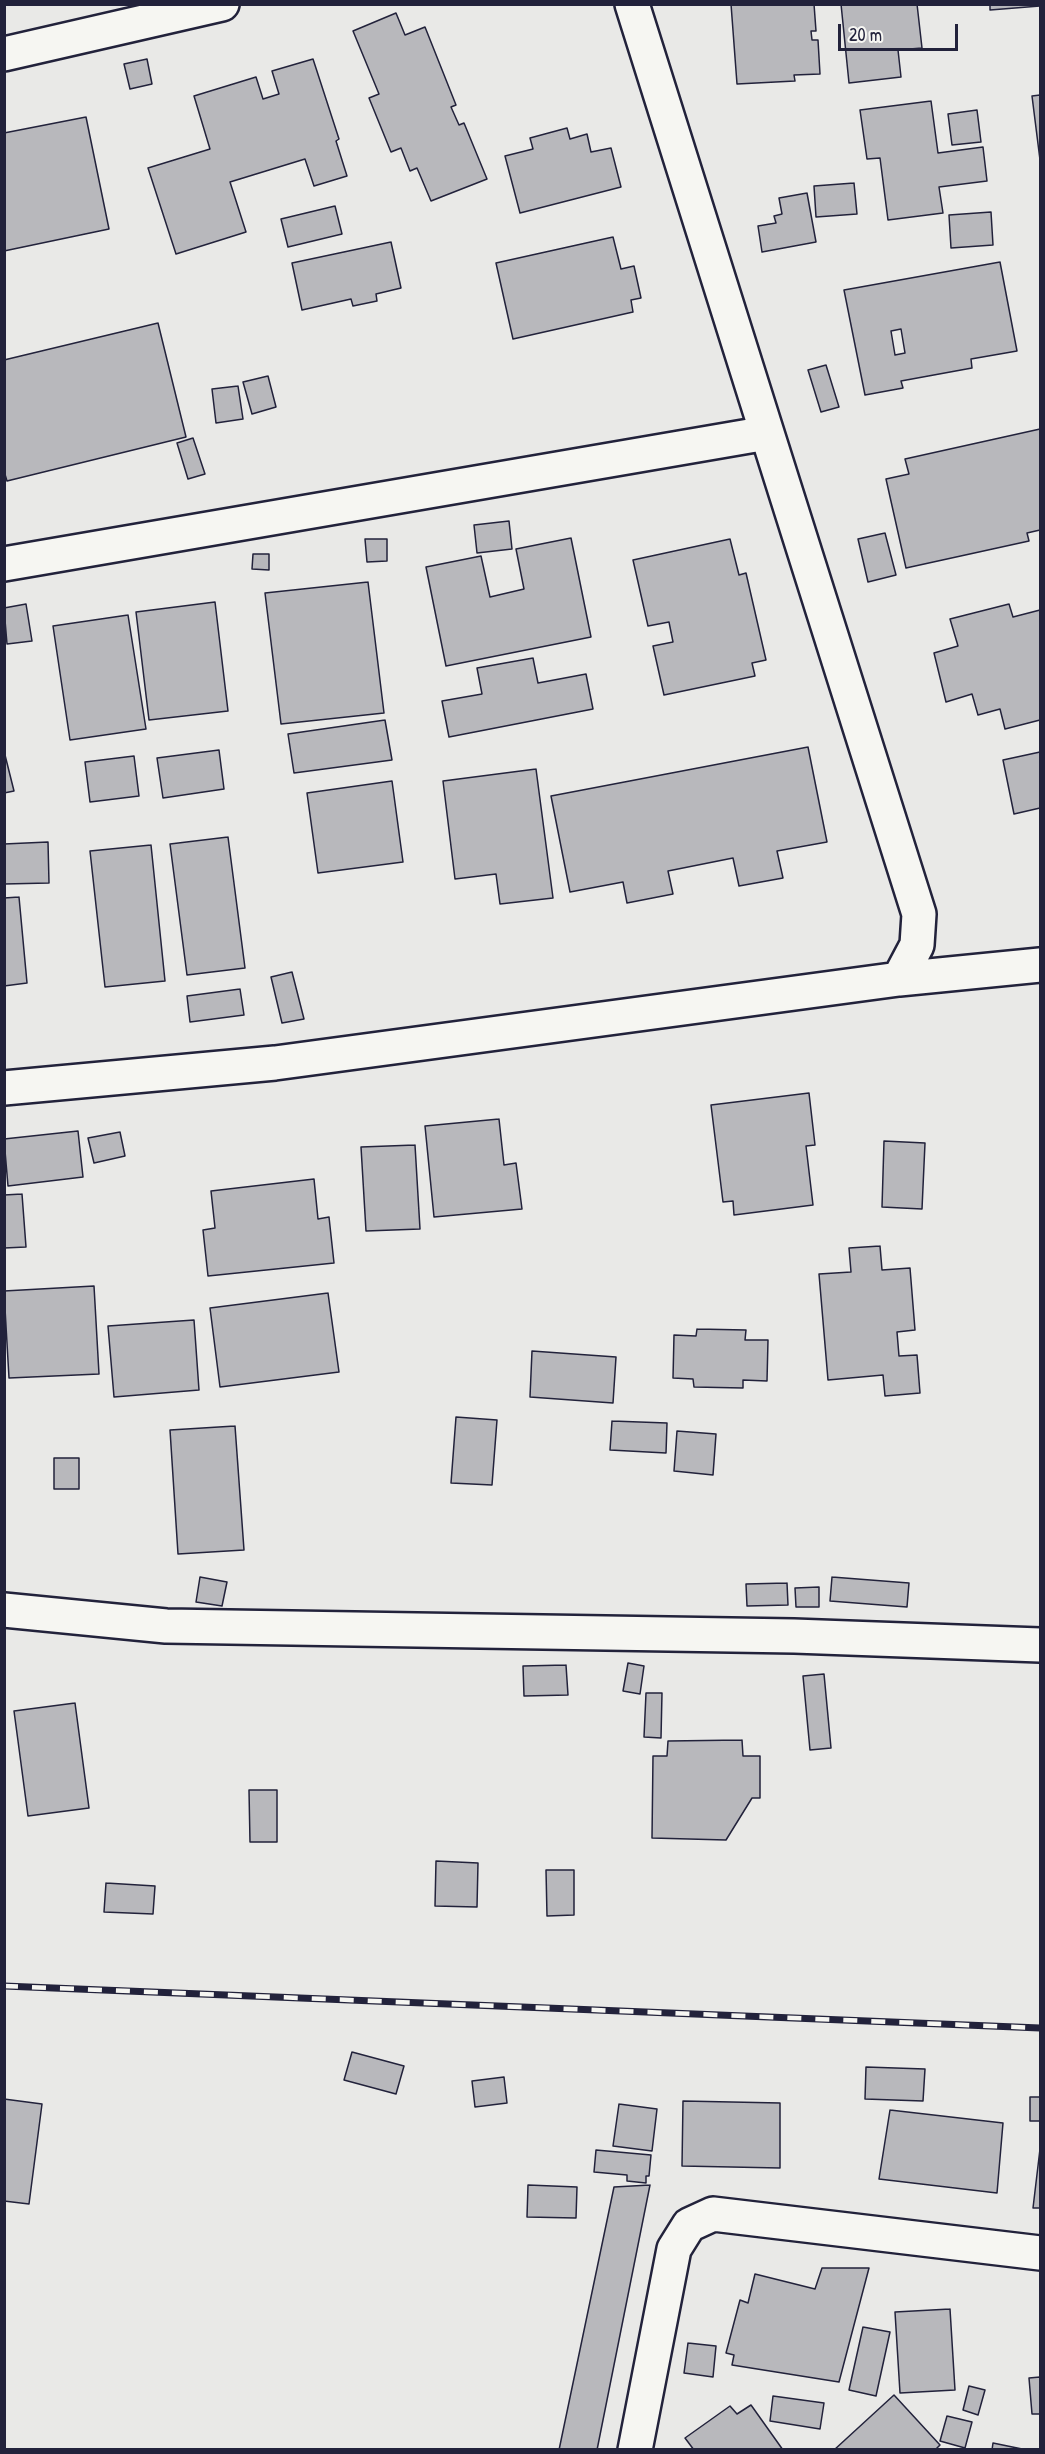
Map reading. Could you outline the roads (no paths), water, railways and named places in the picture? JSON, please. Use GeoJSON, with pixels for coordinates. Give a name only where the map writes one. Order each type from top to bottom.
{"type":"FeatureCollection","features":[{"type":"Feature","properties":{"kind":"street"},"geometry":{"type":"LineString","coordinates":[[4,54],[115,16],[222,4]]}},
{"type":"Feature","properties":{"kind":"street"},"geometry":{"type":"LineString","coordinates":[[632,4],[919,914],[917,945],[899,979]]}},
{"type":"Feature","properties":{"kind":"street"},"geometry":{"type":"LineString","coordinates":[[4,564],[767,433]]}},
{"type":"Feature","properties":{"kind":"street"},"geometry":{"type":"LineString","coordinates":[[4,1089],[275,1063],[899,979],[1041,964]]}},
{"type":"Feature","properties":{"kind":"street"},"geometry":{"type":"LineString","coordinates":[[4,1610],[166,1626],[782,1636],[1041,1645]]}},
{"type":"Feature","properties":{"kind":"street"},"geometry":{"type":"LineString","coordinates":[[635,2450],[674,2249],[689,2225],[713,2214],[1041,2253]]}},
{"type":"Feature","properties":{"kind":"railway"},"geometry":{"type":"LineString","coordinates":[[4,1986],[1040,2028]]}}]}
